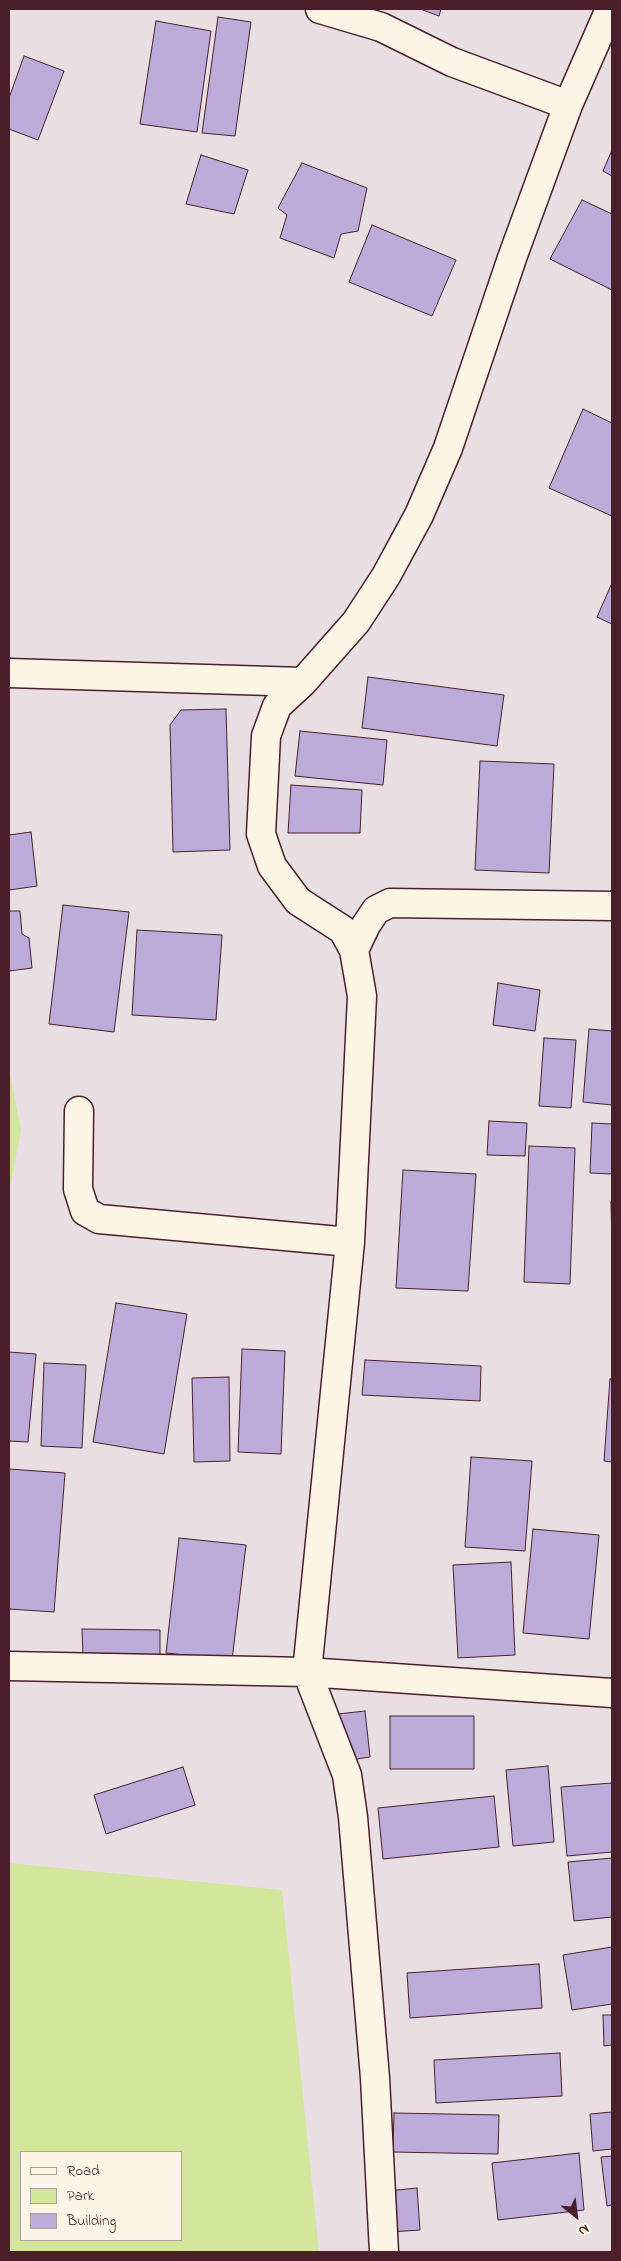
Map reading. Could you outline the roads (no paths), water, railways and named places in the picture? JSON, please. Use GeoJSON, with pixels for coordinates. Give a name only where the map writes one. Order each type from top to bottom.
{"type":"FeatureCollection","features":[{"type":"Feature","properties":{"kind":"street"},"geometry":{"type":"LineString","coordinates":[[320,9],[381,27],[452,62],[568,105]]}},
{"type":"Feature","properties":{"kind":"street"},"geometry":{"type":"LineString","coordinates":[[384,2252],[375,2078],[353,1817],[347,1775],[307,1672],[350,1242],[362,996],[354,950],[343,930],[298,901],[272,866],[261,834],[266,736],[277,706],[303,682],[356,622],[386,576],[419,515],[448,448],[512,258],[568,105],[610,9]]}},
{"type":"Feature","properties":{"kind":"street"},"geometry":{"type":"LineString","coordinates":[[9,673],[303,682]]}},
{"type":"Feature","properties":{"kind":"street"},"geometry":{"type":"LineString","coordinates":[[354,950],[366,925],[376,910],[390,903],[612,906]]}},
{"type":"Feature","properties":{"kind":"street"},"geometry":{"type":"LineString","coordinates":[[78,1111],[78,1188],[85,1211],[99,1219],[350,1242]]}},
{"type":"Feature","properties":{"kind":"street"},"geometry":{"type":"LineString","coordinates":[[9,1666],[307,1672],[612,1693]]}}]}
